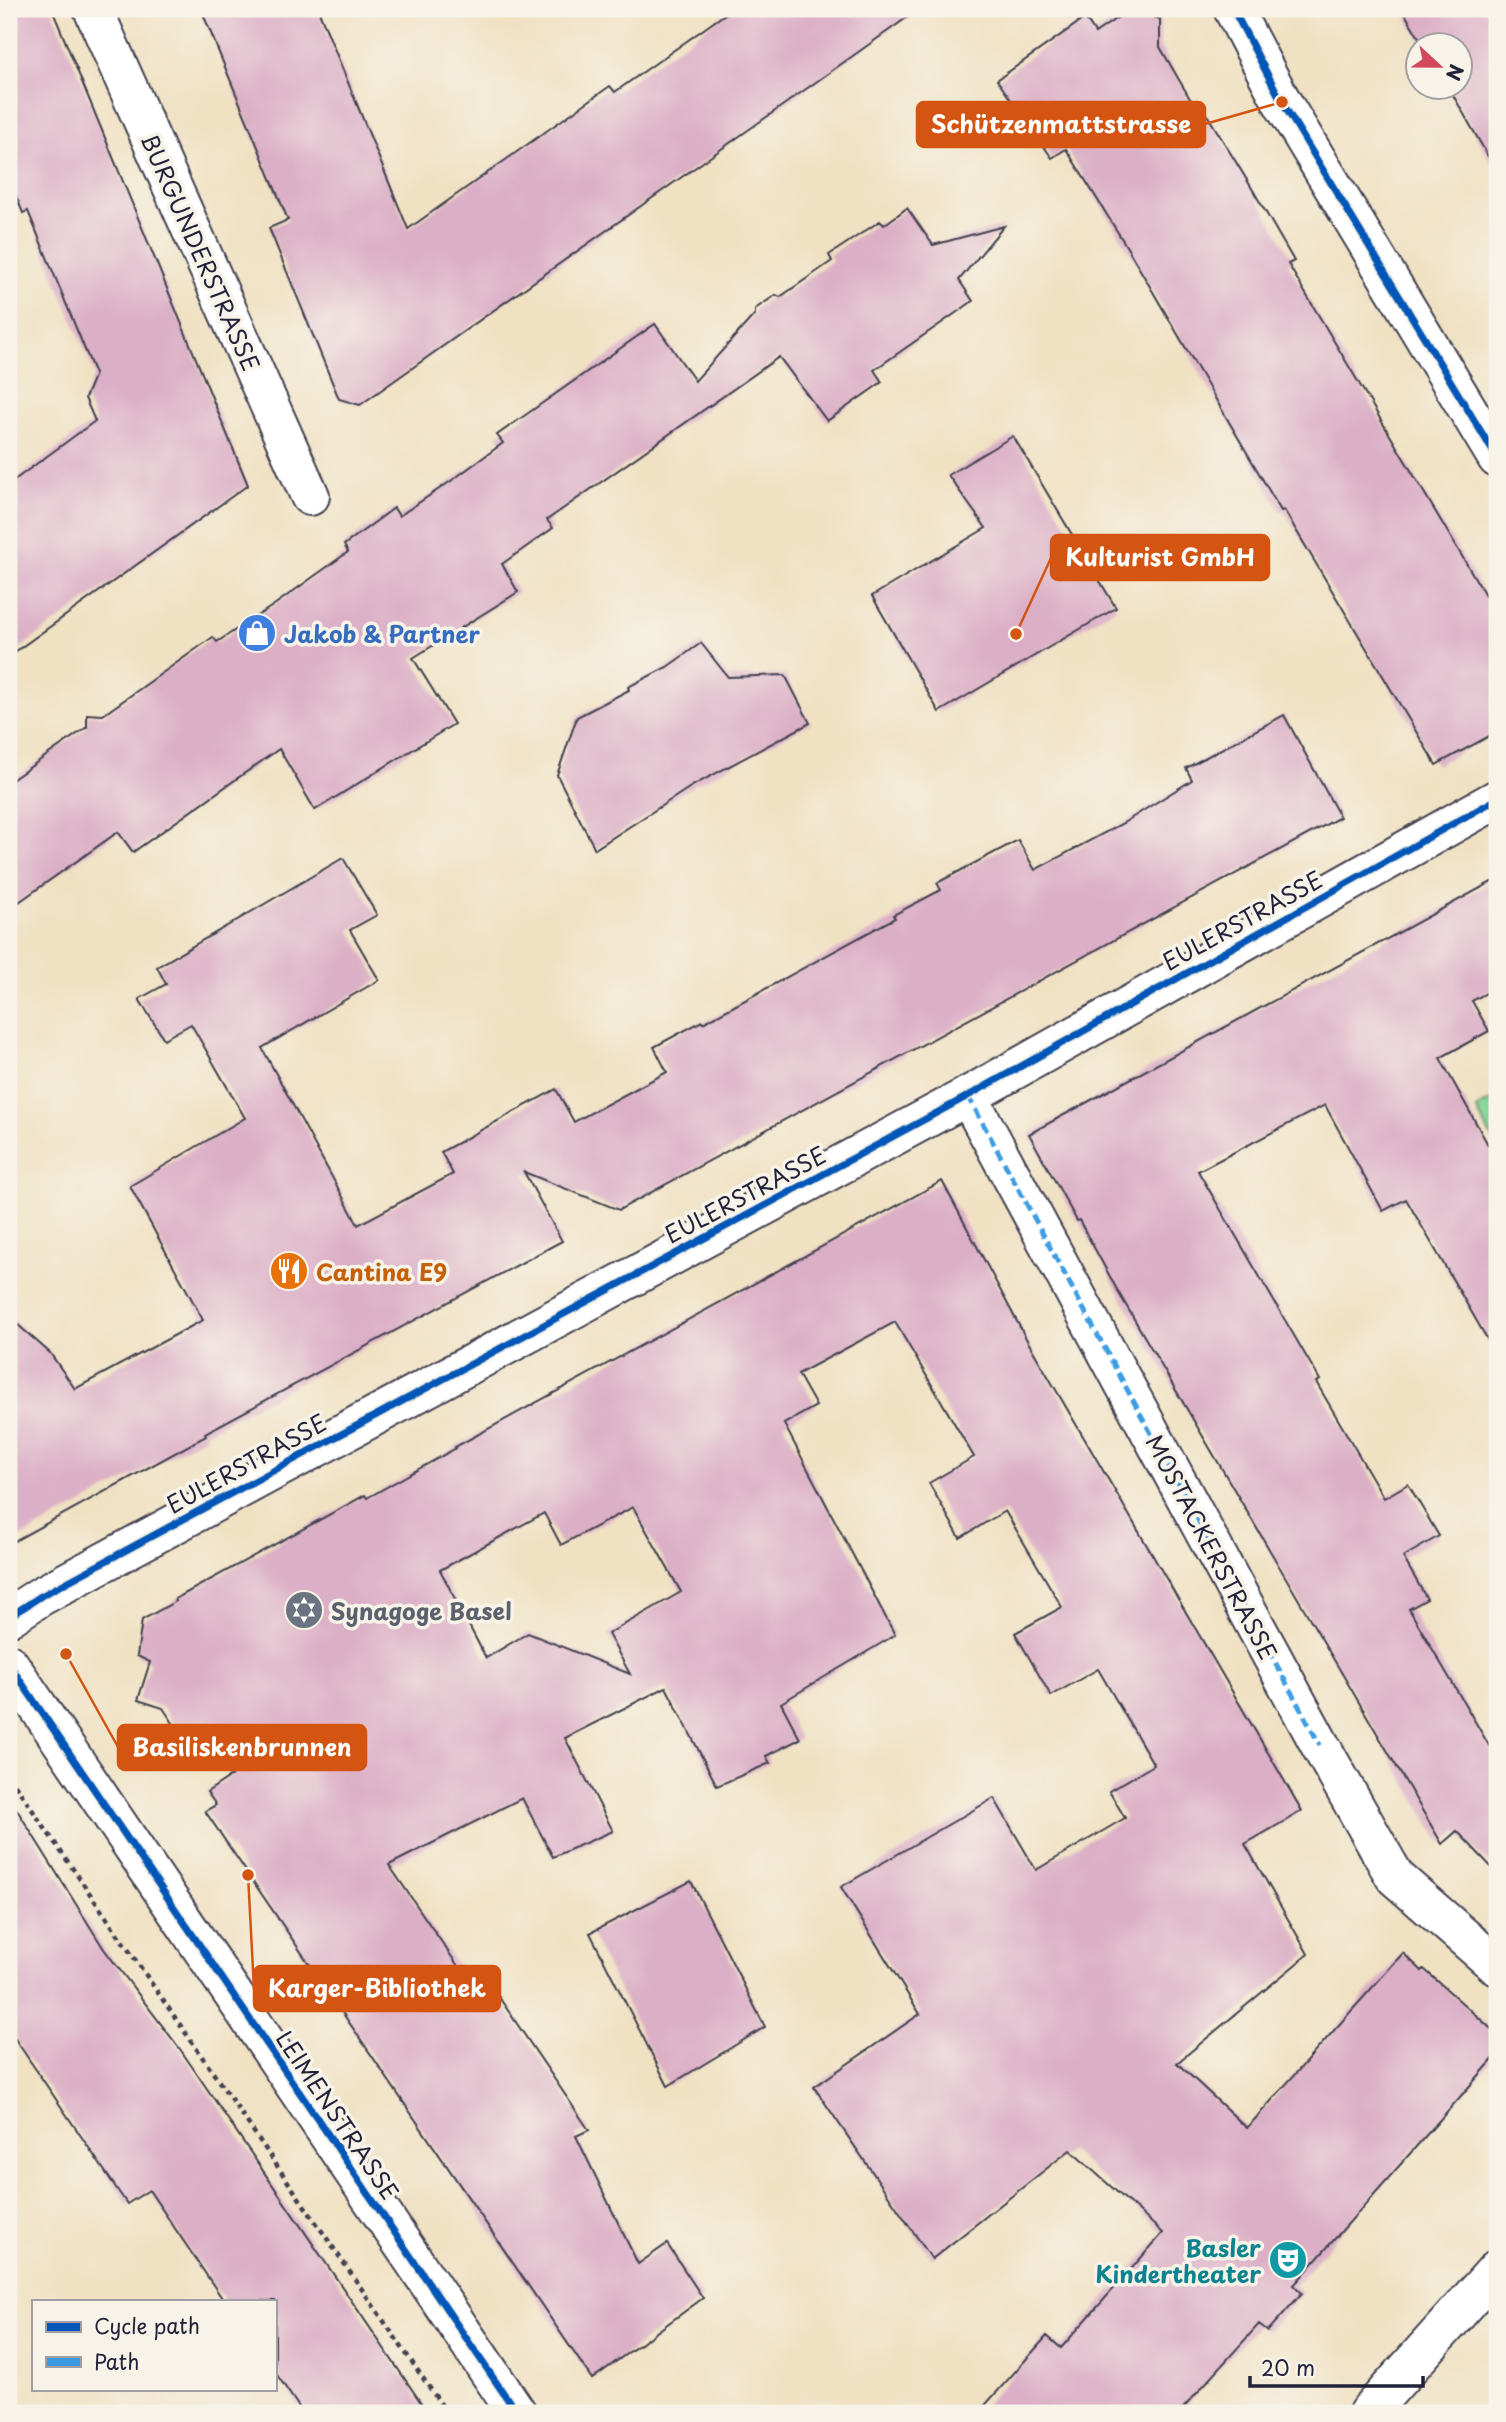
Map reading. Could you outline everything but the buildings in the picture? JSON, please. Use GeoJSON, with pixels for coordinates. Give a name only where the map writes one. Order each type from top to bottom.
{"type":"FeatureCollection","features":[{"type":"Feature","properties":{"kind":"street","name":"BURGUNDERSTRASSE"},"geometry":{"type":"LineString","coordinates":[[93,9],[310,496]]}},
{"type":"Feature","properties":{"kind":"street"},"geometry":{"type":"LineString","coordinates":[[1233,9],[1282,102],[1497,458]]}},
{"type":"Feature","properties":{"kind":"street","name":"EULERSTRASSE"},"geometry":{"type":"LineString","coordinates":[[9,1617],[53,1590],[968,1096],[1497,799]]}},
{"type":"Feature","properties":{"kind":"street","name":"MOSTACKERSTRASSE"},"geometry":{"type":"LineString","coordinates":[[968,1096],[1320,1745],[1395,1877],[1497,1966]]}},
{"type":"Feature","properties":{"kind":"street","name":"LEIMENSTRASSE"},"geometry":{"type":"LineString","coordinates":[[9,1664],[517,2413]]}},
{"type":"Feature","properties":{"kind":"street"},"geometry":{"type":"LineString","coordinates":[[1368,2413],[1497,2269]]}},
{"type":"Feature","properties":{"kind":"path"},"geometry":{"type":"LineString","coordinates":[[1068,17],[1080,9]]}},
{"type":"Feature","properties":{"kind":"path"},"geometry":{"type":"LineString","coordinates":[[9,1776],[447,2413]]}},
{"type":"Feature","properties":{"kind":"green space"},"geometry":{"type":"Polygon","coordinates":[[[1497,1097],[1497,1147],[1476,1109],[1497,1097]]]}},
{"type":"Feature","properties":{"kind":"marked path"},"geometry":{"type":"LineString","coordinates":[[968,1096],[1320,1745]]}},
{"type":"Feature","properties":{"kind":"cycle path"},"geometry":{"type":"LineString","coordinates":[[1233,9],[1282,102],[1497,458]]}},
{"type":"Feature","properties":{"kind":"cycle path"},"geometry":{"type":"LineString","coordinates":[[9,1617],[41,1596],[968,1096],[1497,799]]}},
{"type":"Feature","properties":{"kind":"cycle path"},"geometry":{"type":"LineString","coordinates":[[9,1664],[517,2413]]}},
{"type":"Feature","properties":{"kind":"place","name":"Schützenmattstrasse"},"geometry":{"type":"Point","coordinates":[1282,102]}},
{"type":"Feature","properties":{"kind":"place","name":"Jakob & Partner"},"geometry":{"type":"Point","coordinates":[257,633]}},
{"type":"Feature","properties":{"kind":"place","name":"Kulturist GmbH"},"geometry":{"type":"Point","coordinates":[1016,634]}},
{"type":"Feature","properties":{"kind":"place","name":"Cantina E9"},"geometry":{"type":"Point","coordinates":[289,1271]}},
{"type":"Feature","properties":{"kind":"place","name":"Synagoge Basel"},"geometry":{"type":"Point","coordinates":[304,1610]}},
{"type":"Feature","properties":{"kind":"place","name":"Basiliskenbrunnen"},"geometry":{"type":"Point","coordinates":[66,1654]}},
{"type":"Feature","properties":{"kind":"place","name":"Karger-Bibliothek"},"geometry":{"type":"Point","coordinates":[248,1875]}},
{"type":"Feature","properties":{"kind":"place","name":"Basler Kindertheater"},"geometry":{"type":"Point","coordinates":[1288,2260]}}]}
